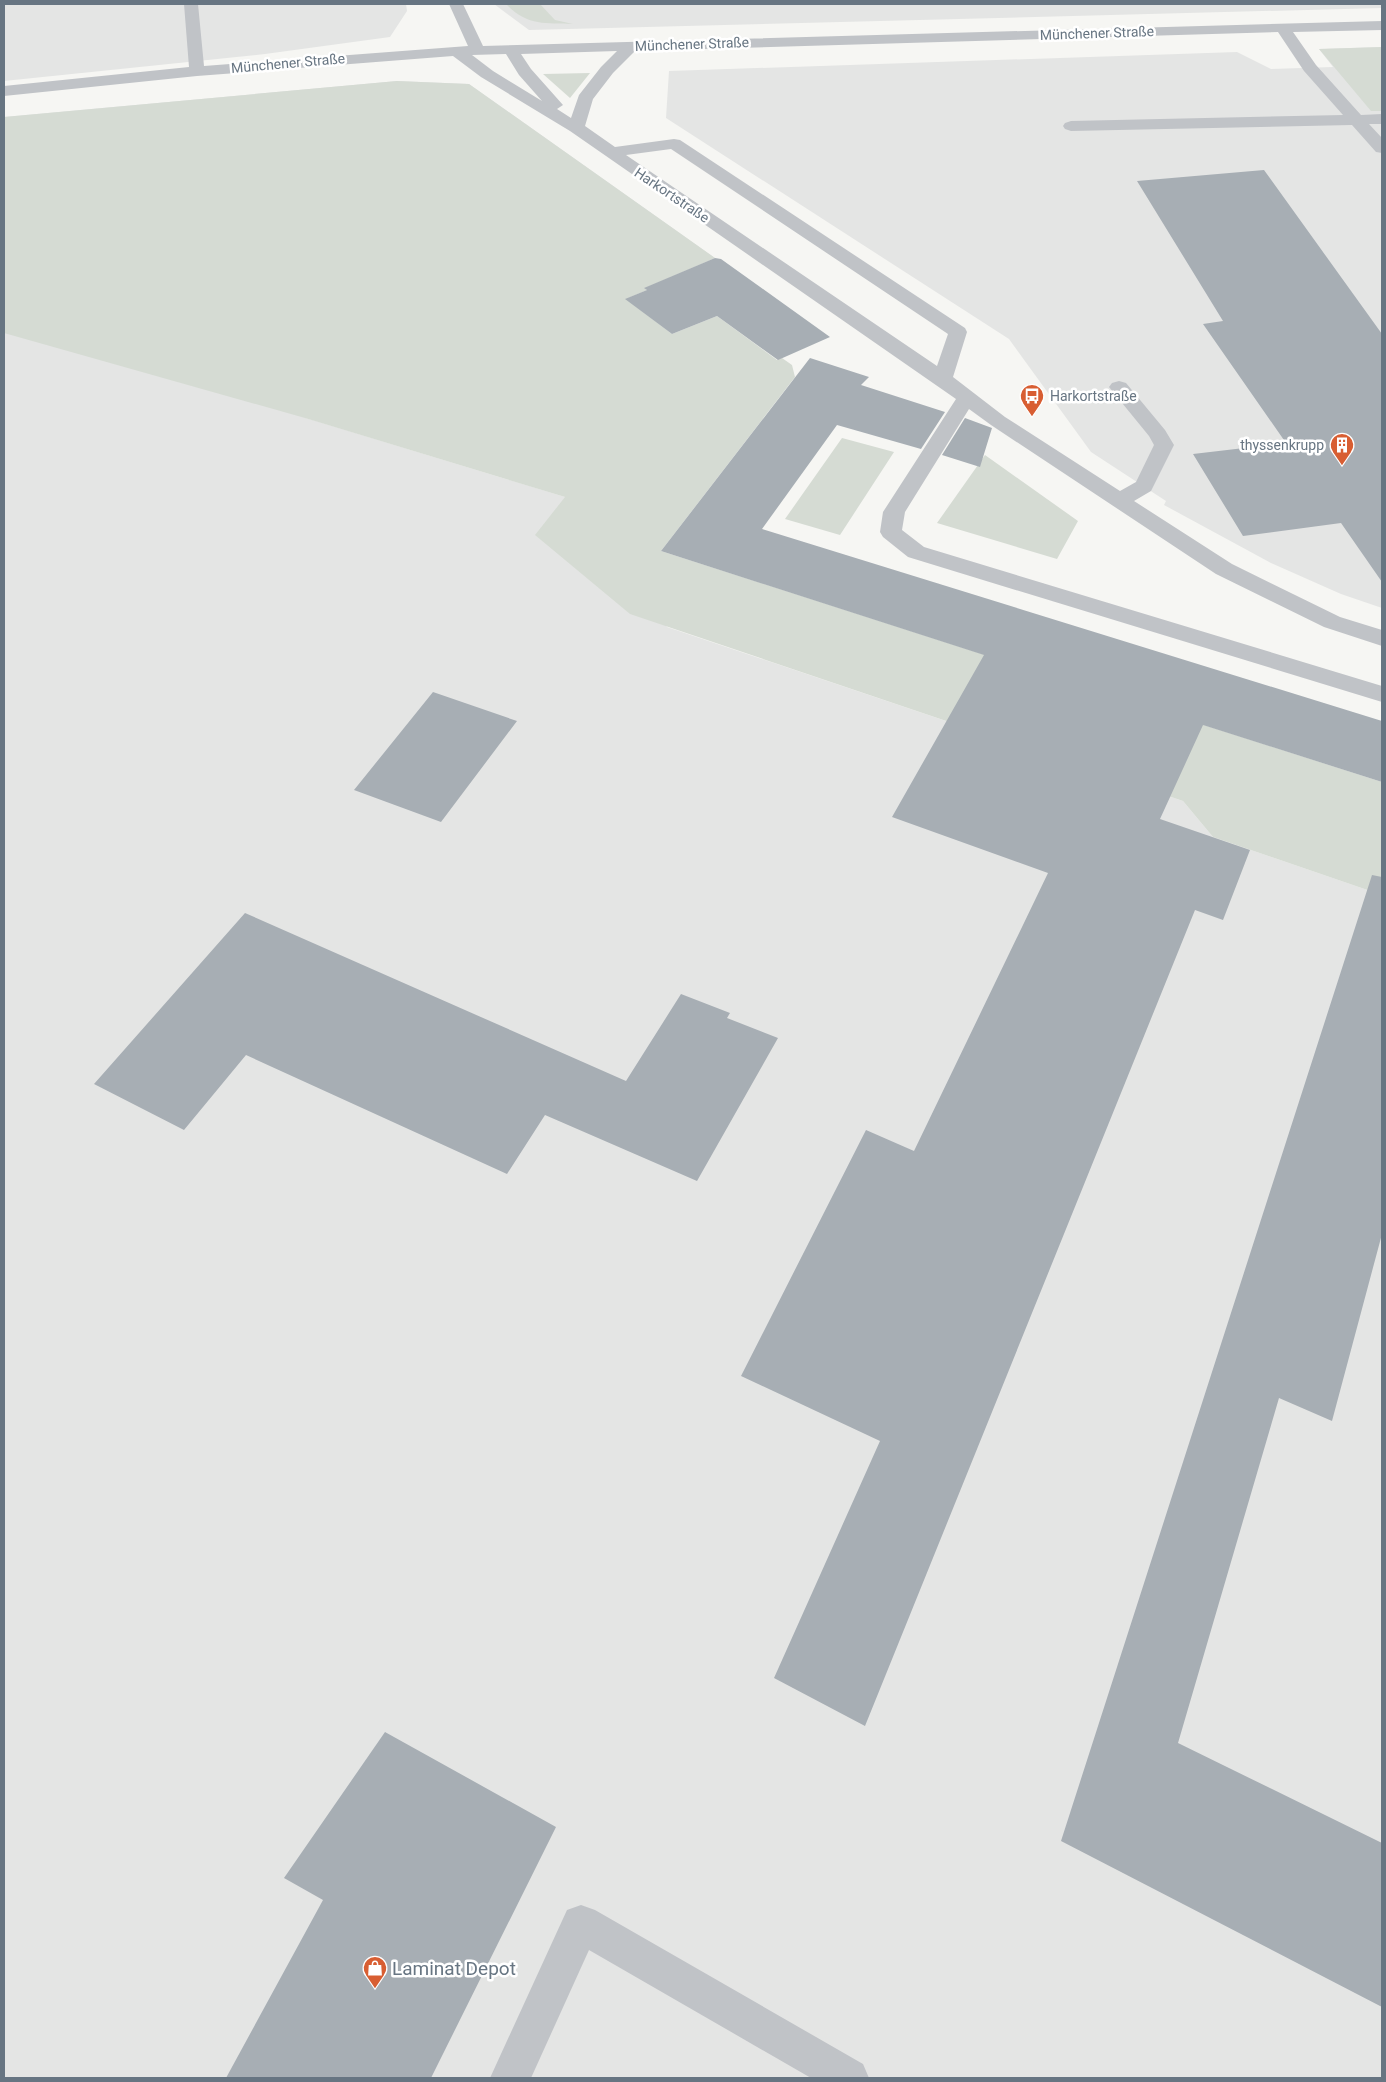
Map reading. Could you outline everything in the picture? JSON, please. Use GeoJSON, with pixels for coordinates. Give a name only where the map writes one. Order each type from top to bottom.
{"type":"FeatureCollection","features":[{"type":"Feature","properties":{"kind":"street"},"geometry":{"type":"LineString","coordinates":[[191,4],[197,71]]}},
{"type":"Feature","properties":{"kind":"street"},"geometry":{"type":"LineString","coordinates":[[456,4],[476,50]]}},
{"type":"Feature","properties":{"kind":"street","name":"Münchener Straße"},"geometry":{"type":"LineString","coordinates":[[4,91],[197,71],[476,50],[1382,25]]}},
{"type":"Feature","properties":{"kind":"street"},"geometry":{"type":"LineString","coordinates":[[1282,28],[1310,68],[1382,148]]}},
{"type":"Feature","properties":{"kind":"street"},"geometry":{"type":"LineString","coordinates":[[576,128],[585,98],[607,70],[632,45]]}},
{"type":"Feature","properties":{"kind":"street","name":"Harkortstraße"},"geometry":{"type":"LineString","coordinates":[[510,49],[524,72],[576,128]]}},
{"type":"Feature","properties":{"kind":"street","name":"Harkortstraße"},"geometry":{"type":"LineString","coordinates":[[456,51],[487,74],[576,128],[943,379],[998,422],[1224,569],[1332,622],[1382,638]]}},
{"type":"Feature","properties":{"kind":"street"},"geometry":{"type":"LineString","coordinates":[[1071,126],[1382,119]]}},
{"type":"Feature","properties":{"kind":"street"},"geometry":{"type":"LineString","coordinates":[[611,153],[674,144],[958,332],[943,379]]}},
{"type":"Feature","properties":{"kind":"street"},"geometry":{"type":"LineString","coordinates":[[1119,386],[1158,434],[1164,445],[1144,486],[1119,501]]}},
{"type":"Feature","properties":{"kind":"street"},"geometry":{"type":"LineString","coordinates":[[967,397],[894,512],[891,532],[916,552],[1382,694]]}},
{"type":"Feature","properties":{"kind":"street"},"geometry":{"type":"LineString","coordinates":[[510,2078],[581,1924],[849,2078]]}},
{"type":"Feature","properties":{"kind":"shaded area"},"geometry":{"type":"Polygon","coordinates":[[[4,4],[406,4],[407,11],[390,37],[265,54],[4,81],[4,4]]]}},
{"type":"Feature","properties":{"kind":"shaded area"},"geometry":{"type":"Polygon","coordinates":[[[494,4],[1382,4],[1382,8],[529,30],[494,4]]]}},
{"type":"Feature","properties":{"kind":"shaded area"},"geometry":{"type":"Polygon","coordinates":[[[506,4],[540,4],[555,20],[573,24],[545,23],[529,20],[506,4]]]}},
{"type":"Feature","properties":{"kind":"shaded area"},"geometry":{"type":"Polygon","coordinates":[[[1382,47],[1382,608],[1341,594],[1271,563],[1164,505],[1166,501],[1091,452],[1009,339],[666,118],[669,71],[1237,52],[1271,69],[1333,67],[1319,49],[1382,47]]]}},
{"type":"Feature","properties":{"kind":"shaded area"},"geometry":{"type":"Polygon","coordinates":[[[1382,47],[1382,111],[1371,111],[1319,49],[1382,47]]]}},
{"type":"Feature","properties":{"kind":"shaded area"},"geometry":{"type":"Polygon","coordinates":[[[590,73],[570,98],[543,74],[590,73]]]}},
{"type":"Feature","properties":{"kind":"shaded area"},"geometry":{"type":"Polygon","coordinates":[[[397,81],[469,84],[715,258],[645,288],[647,290],[306,418],[565,497],[667,627],[1183,801],[1213,837],[1382,895],[1382,2078],[4,2078],[4,117],[397,81]]]}},
{"type":"Feature","properties":{"kind":"shaded area"},"geometry":{"type":"Polygon","coordinates":[[[397,81],[469,84],[715,258],[645,288],[647,290],[626,299],[672,334],[717,316],[777,360],[782,358],[792,365],[795,377],[661,551],[1382,782],[1382,895],[1213,837],[1183,801],[630,614],[535,535],[565,497],[305,418],[4,333],[4,117],[397,81]]]}},
{"type":"Feature","properties":{"kind":"shaded area"},"geometry":{"type":"Polygon","coordinates":[[[842,438],[894,452],[840,535],[785,519],[842,438]]]}},
{"type":"Feature","properties":{"kind":"shaded area"},"geometry":{"type":"Polygon","coordinates":[[[985,455],[1078,521],[1057,559],[937,523],[985,455]]]}},
{"type":"Feature","properties":{"kind":"building"},"geometry":{"type":"Polygon","coordinates":[[[1264,170],[1382,334],[1382,582],[1341,523],[1243,536],[1193,454],[1286,443],[1203,324],[1223,321],[1137,181],[1264,170]]]}},
{"type":"Feature","properties":{"kind":"building"},"geometry":{"type":"Polygon","coordinates":[[[715,258],[721,259],[830,337],[778,360],[717,316],[672,334],[625,299],[647,290],[644,288],[715,258]]]}},
{"type":"Feature","properties":{"kind":"building"},"geometry":{"type":"Polygon","coordinates":[[[810,358],[869,377],[861,385],[945,412],[921,449],[837,425],[762,529],[1382,721],[1382,782],[1203,725],[1160,819],[1250,850],[1223,920],[1195,910],[865,1726],[774,1678],[880,1441],[741,1376],[866,1130],[914,1151],[1048,873],[892,817],[984,655],[661,551],[810,358]]]}},
{"type":"Feature","properties":{"kind":"building"},"geometry":{"type":"Polygon","coordinates":[[[965,418],[992,428],[980,467],[942,455],[965,418]]]}},
{"type":"Feature","properties":{"kind":"building"},"geometry":{"type":"Polygon","coordinates":[[[433,692],[517,721],[441,822],[354,790],[433,692]]]}},
{"type":"Feature","properties":{"kind":"building"},"geometry":{"type":"Polygon","coordinates":[[[1372,875],[1382,877],[1382,1234],[1332,1421],[1279,1398],[1178,1743],[1382,1843],[1382,2007],[1061,1841],[1372,875]]]}},
{"type":"Feature","properties":{"kind":"building"},"geometry":{"type":"Polygon","coordinates":[[[245,913],[626,1081],[681,994],[730,1013],[727,1018],[778,1038],[697,1181],[545,1115],[507,1174],[246,1055],[184,1130],[94,1084],[245,913]]]}},
{"type":"Feature","properties":{"kind":"building","name":"Laminat Depot"},"geometry":{"type":"Polygon","coordinates":[[[385,1732],[556,1827],[431,2078],[226,2078],[323,1900],[284,1878],[385,1732]]]}},
{"type":"Feature","properties":{"kind":"place","name":"Harkortstraße"},"geometry":{"type":"Point","coordinates":[1032,417]}},
{"type":"Feature","properties":{"kind":"place","name":"thyssenkrupp"},"geometry":{"type":"Point","coordinates":[1342,466]}},
{"type":"Feature","properties":{"kind":"place","name":"Laminat Depot"},"geometry":{"type":"Point","coordinates":[375,1989]}}]}
